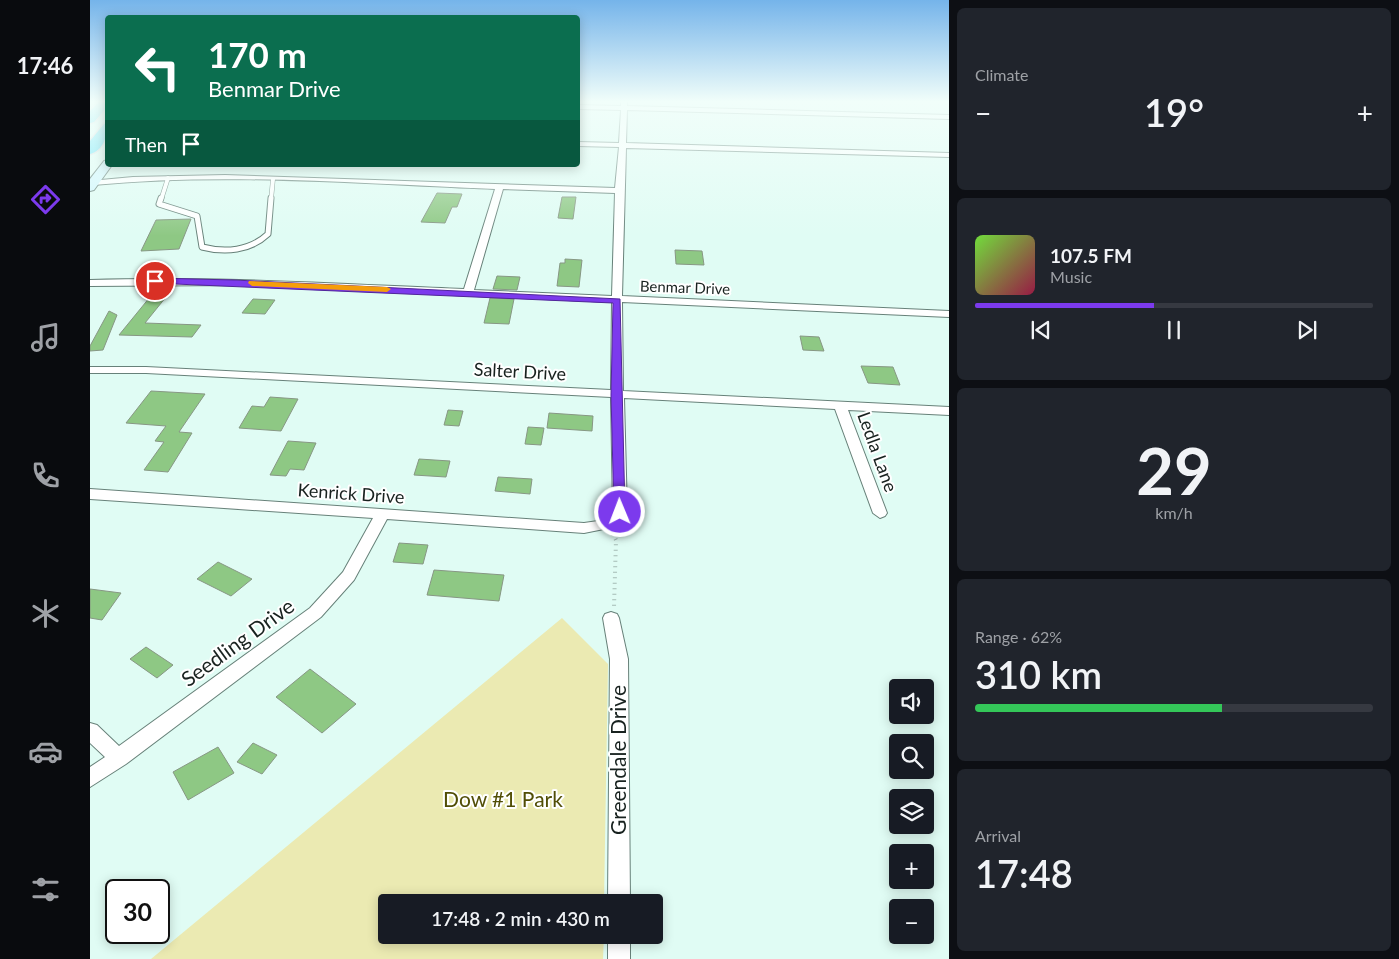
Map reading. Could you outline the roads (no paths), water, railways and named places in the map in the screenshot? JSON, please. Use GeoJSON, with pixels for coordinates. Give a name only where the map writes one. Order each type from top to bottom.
{"type":"FeatureCollection","features":[{"type":"Feature","properties":{"kind":"highway"},"geometry":{"type":"LineString","coordinates":[[90,157],[93,147]]}},
{"type":"Feature","properties":{"kind":"main road"},"geometry":{"type":"LineString","coordinates":[[92,185],[105,167]]}},
{"type":"Feature","properties":{"kind":"street"},"geometry":{"type":"LineString","coordinates":[[616,395],[620,191],[624,147]]}},
{"type":"Feature","properties":{"kind":"street"},"geometry":{"type":"LineString","coordinates":[[651,147],[949,155]]}},
{"type":"Feature","properties":{"kind":"street"},"geometry":{"type":"LineString","coordinates":[[92,185],[112,180],[175,176],[620,191]]}},
{"type":"Feature","properties":{"kind":"street"},"geometry":{"type":"LineString","coordinates":[[468,293],[500,186]]}},
{"type":"Feature","properties":{"kind":"street","name":"Benmar Drive"},"geometry":{"type":"LineString","coordinates":[[90,283],[195,281],[617,301],[949,314]]}},
{"type":"Feature","properties":{"kind":"street","name":"Salter Drive"},"geometry":{"type":"LineString","coordinates":[[90,370],[146,370],[949,411]]}},
{"type":"Feature","properties":{"kind":"street","name":"Kenrick Drive"},"geometry":{"type":"LineString","coordinates":[[90,494],[381,516],[584,528],[609,524],[620,512],[616,395]]}},
{"type":"Feature","properties":{"kind":"street","name":"Ledla Lane"},"geometry":{"type":"LineString","coordinates":[[840,405],[880,512]]}},
{"type":"Feature","properties":{"kind":"street","name":"Seedling Drive"},"geometry":{"type":"LineString","coordinates":[[90,778],[322,608],[360,561],[381,516]]}},
{"type":"Feature","properties":{"kind":"street","name":"Greendale Drive"},"geometry":{"type":"LineString","coordinates":[[611,618],[619,659],[619,894]]}},
{"type":"Feature","properties":{"kind":"street"},"geometry":{"type":"LineString","coordinates":[[90,731],[119,758]]}},
{"type":"Feature","properties":{"kind":"street"},"geometry":{"type":"LineString","coordinates":[[619,944],[619,959]]}},
{"type":"Feature","properties":{"kind":"lane"},"geometry":{"type":"LineString","coordinates":[[175,176],[159,204],[197,216],[200,221],[199,242],[202,247],[215,249],[249,247],[264,239],[268,234],[273,178]]}},
{"type":"Feature","properties":{"kind":"park label","name":"Dow #1 Park"},"geometry":{"type":"Point","coordinates":[503,800]}}]}
